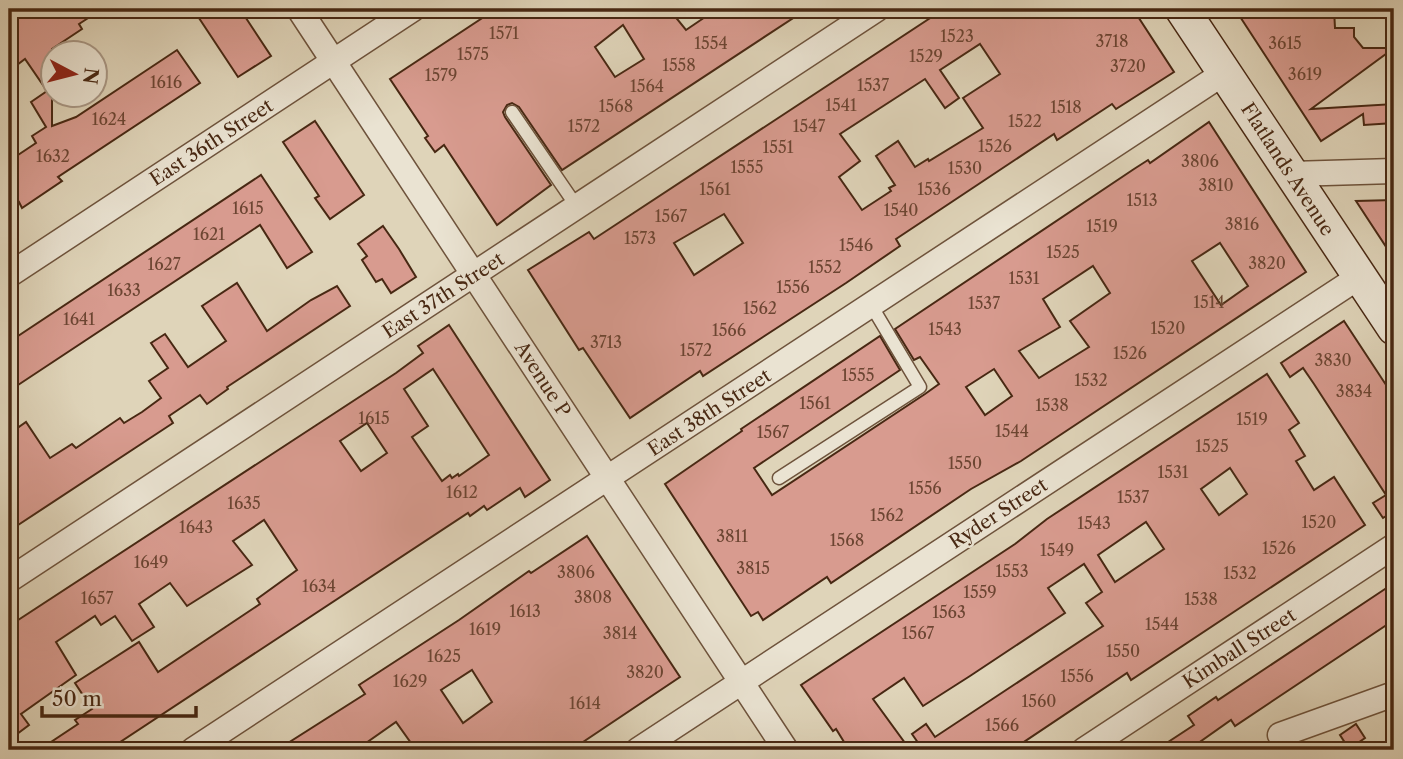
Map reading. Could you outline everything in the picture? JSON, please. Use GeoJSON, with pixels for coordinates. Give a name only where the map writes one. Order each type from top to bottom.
{"type":"FeatureCollection","features":[{"type":"Feature","properties":{"kind":"main road","name":"Flatlands Avenue"},"geometry":{"type":"LineString","coordinates":[[1182,9],[1394,328]]}},
{"type":"Feature","properties":{"kind":"street","name":"Avenue P"},"geometry":{"type":"LineString","coordinates":[[299,9],[786,750]]}},
{"type":"Feature","properties":{"kind":"street","name":"East 36th Street"},"geometry":{"type":"LineString","coordinates":[[9,275],[413,9]]}},
{"type":"Feature","properties":{"kind":"street","name":"East 37th Street"},"geometry":{"type":"LineString","coordinates":[[9,580],[877,9]]}},
{"type":"Feature","properties":{"kind":"street","name":"East 38th Street"},"geometry":{"type":"LineString","coordinates":[[193,750],[1224,73]]}},
{"type":"Feature","properties":{"kind":"street"},"geometry":{"type":"LineString","coordinates":[[1291,174],[1394,172]]}},
{"type":"Feature","properties":{"kind":"street","name":"Ryder Street"},"geometry":{"type":"LineString","coordinates":[[638,750],[1359,277]]}},
{"type":"Feature","properties":{"kind":"street","name":"Kimball Street"},"geometry":{"type":"LineString","coordinates":[[1084,750],[1394,546]]}},
{"type":"Feature","properties":{"kind":"street"},"geometry":{"type":"LineString","coordinates":[[1280,735],[1394,694]]}},
{"type":"Feature","properties":{"kind":"lane"},"geometry":{"type":"LineString","coordinates":[[512,112],[577,207]]}},
{"type":"Feature","properties":{"kind":"lane"},"geometry":{"type":"LineString","coordinates":[[779,478],[920,387],[871,305]]}},
{"type":"Feature","properties":{"kind":"building"},"geometry":{"type":"Polygon","coordinates":[[[29,9],[102,9],[79,24],[82,29],[68,38],[38,38],[38,78],[25,59],[9,71],[9,22],[29,9]]]}},
{"type":"Feature","properties":{"kind":"building"},"geometry":{"type":"Polygon","coordinates":[[[193,9],[240,9],[271,56],[238,77],[193,9]]]}},
{"type":"Feature","properties":{"kind":"building"},"geometry":{"type":"Polygon","coordinates":[[[496,9],[669,9],[686,30],[717,9],[807,9],[562,170],[519,107],[512,103],[507,105],[503,112],[505,117],[551,185],[497,225],[444,145],[435,152],[425,138],[428,136],[390,79],[496,9]],[[623,25],[595,47],[615,77],[644,59],[623,25]]]}},
{"type":"Feature","properties":{"kind":"building"},"geometry":{"type":"Polygon","coordinates":[[[944,9],[1133,9],[1174,72],[1116,109],[1112,104],[1057,140],[1054,134],[896,239],[900,246],[846,283],[703,376],[700,371],[630,418],[583,348],[579,350],[528,270],[589,232],[594,239],[944,9]],[[980,44],[940,70],[959,98],[945,108],[925,79],[840,134],[860,161],[839,177],[862,210],[891,191],[889,188],[895,185],[876,156],[898,141],[915,167],[983,128],[963,98],[1000,74],[980,44]],[[724,214],[674,243],[694,275],[743,243],[724,214]]]}},
{"type":"Feature","properties":{"kind":"building"},"geometry":{"type":"Polygon","coordinates":[[[1235,9],[1334,9],[1335,28],[1354,28],[1354,37],[1363,48],[1394,48],[1311,109],[1394,104],[1394,123],[1364,125],[1363,114],[1321,141],[1235,9]]]}},
{"type":"Feature","properties":{"kind":"building"},"geometry":{"type":"Polygon","coordinates":[[[177,50],[200,83],[58,177],[62,181],[22,208],[19,202],[9,209],[9,161],[36,143],[32,136],[46,127],[31,102],[38,97],[38,108],[52,108],[52,126],[76,117],[90,108],[108,108],[108,96],[177,50]]]}},
{"type":"Feature","properties":{"kind":"building"},"geometry":{"type":"Polygon","coordinates":[[[315,121],[364,195],[330,219],[315,198],[319,196],[283,142],[315,121]]]}},
{"type":"Feature","properties":{"kind":"building"},"geometry":{"type":"Polygon","coordinates":[[[1209,122],[1306,272],[831,583],[827,577],[763,620],[758,612],[751,616],[665,484],[742,431],[741,429],[880,336],[900,370],[754,468],[772,495],[925,394],[939,384],[920,357],[914,360],[895,329],[1134,169],[1148,160],[1150,163],[1209,122]],[[1220,243],[1192,261],[1221,305],[1248,286],[1220,243]],[[1093,266],[1043,299],[1060,327],[1019,351],[1039,378],[1089,347],[1070,321],[1110,293],[1093,266]],[[994,369],[966,387],[985,415],[1012,396],[994,369]]]}},
{"type":"Feature","properties":{"kind":"building"},"geometry":{"type":"Polygon","coordinates":[[[261,175],[312,252],[287,268],[260,225],[9,391],[9,342],[261,175]]]}},
{"type":"Feature","properties":{"kind":"building"},"geometry":{"type":"Polygon","coordinates":[[[1394,200],[1394,259],[1356,201],[1394,200]]]}},
{"type":"Feature","properties":{"kind":"building"},"geometry":{"type":"Polygon","coordinates":[[[383,226],[416,277],[391,293],[382,279],[376,282],[362,260],[367,256],[358,244],[383,226]]]}},
{"type":"Feature","properties":{"kind":"building"},"geometry":{"type":"Polygon","coordinates":[[[237,283],[267,331],[311,300],[337,286],[350,306],[227,387],[228,389],[207,404],[200,395],[169,416],[173,423],[9,531],[9,434],[26,422],[50,458],[72,444],[76,448],[120,418],[124,423],[142,412],[161,398],[149,381],[168,368],[151,343],[165,334],[188,367],[226,341],[202,306],[237,283]]]}},
{"type":"Feature","properties":{"kind":"building"},"geometry":{"type":"Polygon","coordinates":[[[1344,321],[1394,397],[1394,511],[1383,518],[1373,503],[1386,495],[1314,384],[1303,368],[1290,377],[1281,363],[1344,321]]]}},
{"type":"Feature","properties":{"kind":"building"},"geometry":{"type":"Polygon","coordinates":[[[449,325],[550,480],[525,497],[520,488],[487,510],[484,506],[470,516],[468,513],[108,750],[39,750],[78,724],[75,720],[92,709],[75,683],[139,642],[158,672],[260,604],[257,599],[297,570],[264,520],[233,541],[252,565],[187,606],[170,583],[139,604],[154,627],[132,641],[115,616],[101,625],[95,616],[56,642],[76,675],[21,714],[29,725],[9,740],[9,626],[396,373],[423,353],[418,346],[449,325]],[[433,369],[404,389],[428,426],[412,437],[442,481],[450,475],[452,478],[458,474],[459,476],[489,455],[433,369]],[[367,423],[340,441],[361,471],[387,453],[367,423]]]}},
{"type":"Feature","properties":{"kind":"building"},"geometry":{"type":"Polygon","coordinates":[[[1267,374],[1299,423],[1289,430],[1305,456],[1296,461],[1314,490],[1334,477],[1365,525],[1131,680],[1127,673],[1012,750],[915,750],[921,747],[912,734],[926,724],[935,737],[1103,626],[1086,603],[1102,592],[1084,564],[1048,588],[1065,613],[970,676],[923,706],[904,678],[873,699],[905,743],[894,750],[849,750],[801,685],[1015,544],[1047,519],[1267,374]],[[1230,468],[1201,489],[1219,515],[1247,494],[1230,468]],[[1146,522],[1098,555],[1115,582],[1164,549],[1146,522]]]}},
{"type":"Feature","properties":{"kind":"building"},"geometry":{"type":"Polygon","coordinates":[[[587,536],[680,677],[571,750],[416,750],[396,722],[356,750],[277,750],[365,694],[359,685],[529,571],[531,573],[587,536]],[[472,670],[441,690],[463,723],[492,702],[472,670]]]}},
{"type":"Feature","properties":{"kind":"building"},"geometry":{"type":"Polygon","coordinates":[[[1394,583],[1394,620],[1235,726],[1231,720],[1197,744],[1202,750],[1156,750],[1194,725],[1188,716],[1216,697],[1218,700],[1394,583]]]}},
{"type":"Feature","properties":{"kind":"building"},"geometry":{"type":"Polygon","coordinates":[[[1356,724],[1365,738],[1349,749],[1340,735],[1356,724]]]}}]}
